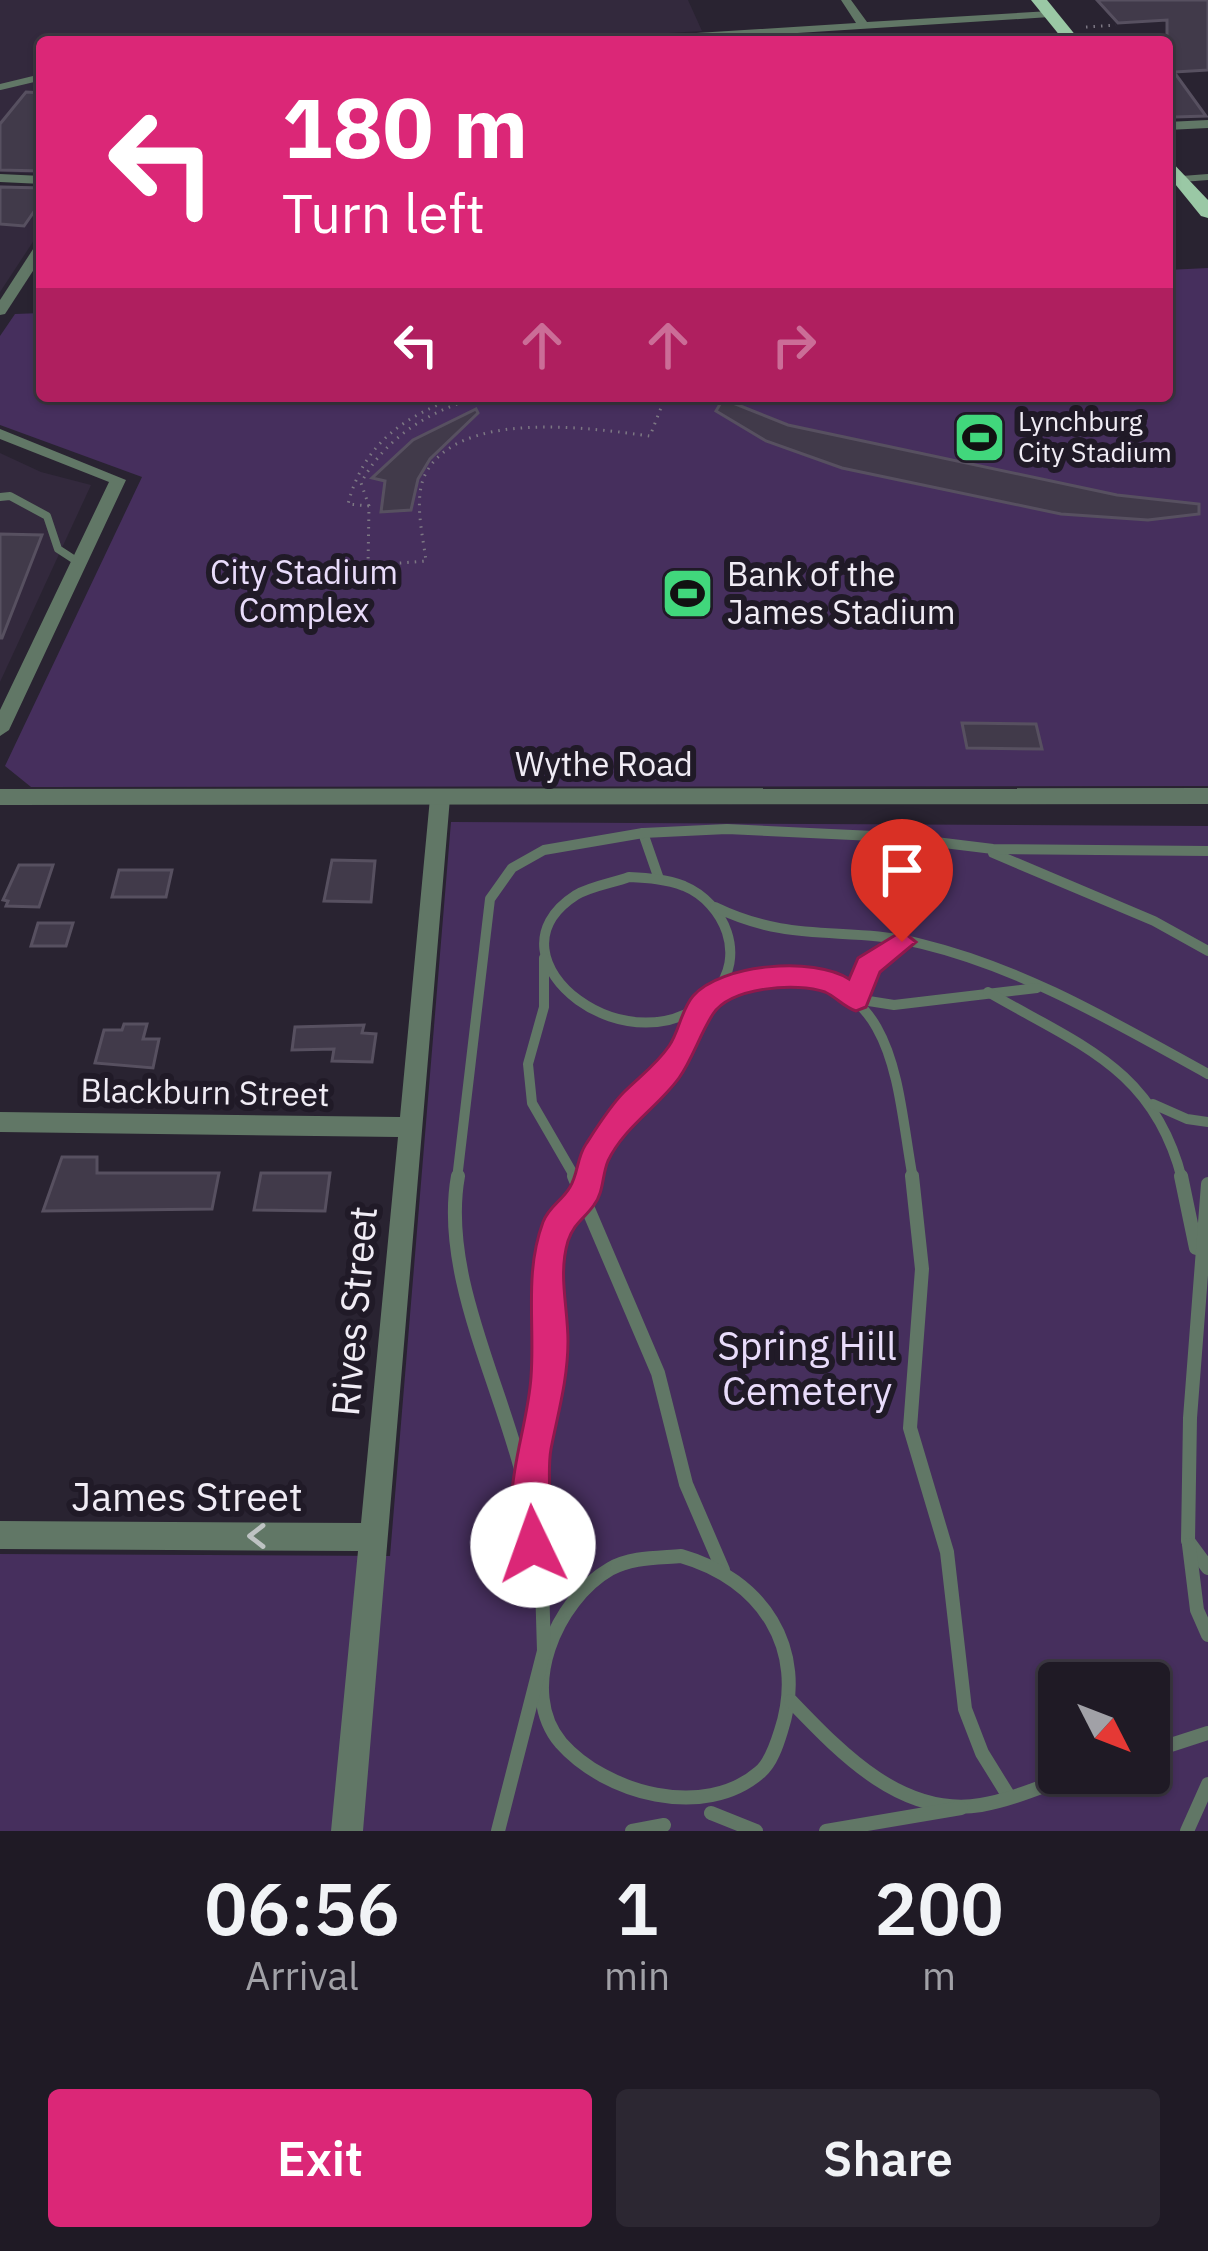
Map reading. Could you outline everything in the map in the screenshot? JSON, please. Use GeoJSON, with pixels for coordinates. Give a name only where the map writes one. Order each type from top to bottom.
{"type":"FeatureCollection","features":[{"type":"Feature","properties":{"kind":"main road"},"geometry":{"type":"LineString","coordinates":[[1045,7],[1075,35]]}},
{"type":"Feature","properties":{"kind":"main road"},"geometry":{"type":"LineString","coordinates":[[1173,169],[1208,212]]}},
{"type":"Feature","properties":{"kind":"street"},"geometry":{"type":"LineString","coordinates":[[846,0],[863,25]]}},
{"type":"Feature","properties":{"kind":"street"},"geometry":{"type":"LineString","coordinates":[[696,36],[1045,7]]}},
{"type":"Feature","properties":{"kind":"street"},"geometry":{"type":"LineString","coordinates":[[806,29],[810,36]]}},
{"type":"Feature","properties":{"kind":"street"},"geometry":{"type":"LineString","coordinates":[[1173,126],[1208,124]]}},
{"type":"Feature","properties":{"kind":"street"},"geometry":{"type":"LineString","coordinates":[[0,178],[36,180]]}},
{"type":"Feature","properties":{"kind":"street"},"geometry":{"type":"LineString","coordinates":[[0,311],[36,255]]}},
{"type":"Feature","properties":{"kind":"street"},"geometry":{"type":"LineString","coordinates":[[0,434],[118,480],[0,730]]}},
{"type":"Feature","properties":{"kind":"street","name":"Wythe Road"},"geometry":{"type":"LineString","coordinates":[[0,796],[1208,796]]}},
{"type":"Feature","properties":{"kind":"street","name":"Rives Street"},"geometry":{"type":"LineString","coordinates":[[347,1831],[440,798]]}},
{"type":"Feature","properties":{"kind":"street","name":"Blackburn Street"},"geometry":{"type":"LineString","coordinates":[[0,1123],[410,1127]]}},
{"type":"Feature","properties":{"kind":"street","name":"James Street"},"geometry":{"type":"LineString","coordinates":[[0,1535],[374,1537]]}},
{"type":"Feature","properties":{"kind":"lane"},"geometry":{"type":"LineString","coordinates":[[0,87],[36,78]]}},
{"type":"Feature","properties":{"kind":"lane"},"geometry":{"type":"LineString","coordinates":[[1173,168],[1208,177]]}},
{"type":"Feature","properties":{"kind":"lane"},"geometry":{"type":"LineString","coordinates":[[0,496],[10,496],[47,516],[58,549],[78,562]]}},
{"type":"Feature","properties":{"kind":"lane"},"geometry":{"type":"LineString","coordinates":[[596,1792],[561,1761],[543,1716],[542,1584],[529,1500],[512,1427],[458,1265],[452,1202],[465,1134],[490,898],[512,868],[544,850],[644,832],[728,829],[895,837],[977,847],[1208,851]]}},
{"type":"Feature","properties":{"kind":"lane"},"geometry":{"type":"LineString","coordinates":[[644,832],[659,879]]}},
{"type":"Feature","properties":{"kind":"lane"},"geometry":{"type":"LineString","coordinates":[[977,847],[1116,904],[1208,951]]}},
{"type":"Feature","properties":{"kind":"lane"},"geometry":{"type":"LineString","coordinates":[[723,1570],[686,1484],[658,1373],[584,1194],[532,1103],[528,1064],[544,1007],[545,934],[556,912],[575,895],[601,882],[659,879],[690,889],[754,926],[902,942],[981,963],[1040,987],[1208,1074]]}},
{"type":"Feature","properties":{"kind":"lane"},"geometry":{"type":"LineString","coordinates":[[529,1500],[533,1452],[547,1394],[550,1247],[560,1217],[584,1194],[594,1156],[610,1130],[662,1078],[684,1048],[704,1003],[721,986],[733,945],[728,926],[715,907]]}},
{"type":"Feature","properties":{"kind":"lane"},"geometry":{"type":"LineString","coordinates":[[856,999],[868,966],[902,942]]}},
{"type":"Feature","properties":{"kind":"lane"},"geometry":{"type":"LineString","coordinates":[[544,958],[553,981],[570,999],[593,1013],[621,1021],[680,1016],[751,980],[778,976],[832,982],[856,999],[882,1033],[905,1126],[922,1269],[910,1428],[947,1552],[965,1709],[982,1753],[1008,1795]]}},
{"type":"Feature","properties":{"kind":"lane"},"geometry":{"type":"LineString","coordinates":[[856,999],[894,1006],[1040,987]]}},
{"type":"Feature","properties":{"kind":"lane"},"geometry":{"type":"LineString","coordinates":[[988,992],[1109,1066],[1153,1103],[1187,1119],[1208,1122]]}},
{"type":"Feature","properties":{"kind":"lane"},"geometry":{"type":"LineString","coordinates":[[1153,1103],[1173,1154],[1200,1264]]}},
{"type":"Feature","properties":{"kind":"lane"},"geometry":{"type":"LineString","coordinates":[[1208,1184],[1190,1418],[1189,1541],[1197,1610],[1208,1635]]}},
{"type":"Feature","properties":{"kind":"lane"},"geometry":{"type":"LineString","coordinates":[[1189,1541],[1208,1568]]}},
{"type":"Feature","properties":{"kind":"lane"},"geometry":{"type":"LineString","coordinates":[[497,1831],[544,1651],[593,1577],[628,1559],[681,1556],[723,1570],[751,1592],[778,1630],[789,1670],[790,1701],[781,1744],[750,1788],[704,1815],[757,1831]]}},
{"type":"Feature","properties":{"kind":"lane"},"geometry":{"type":"LineString","coordinates":[[790,1701],[854,1765],[910,1797],[970,1807]]}},
{"type":"Feature","properties":{"kind":"lane"},"geometry":{"type":"LineString","coordinates":[[1170,1745],[1208,1733]]}},
{"type":"Feature","properties":{"kind":"lane"},"geometry":{"type":"LineString","coordinates":[[1187,1831],[1208,1784]]}},
{"type":"Feature","properties":{"kind":"lane"},"geometry":{"type":"LineString","coordinates":[[826,1831],[970,1807],[1038,1786]]}},
{"type":"Feature","properties":{"kind":"lane"},"geometry":{"type":"LineString","coordinates":[[629,1813],[679,1820],[632,1831]]}},
{"type":"Feature","properties":{"kind":"path"},"geometry":{"type":"LineString","coordinates":[[1075,35],[1116,26]]}},
{"type":"Feature","properties":{"kind":"path"},"geometry":{"type":"LineString","coordinates":[[369,506],[348,504],[363,455],[405,418],[445,402]]}},
{"type":"Feature","properties":{"kind":"path"},"geometry":{"type":"LineString","coordinates":[[368,566],[369,506],[361,483],[368,466],[438,410],[464,402]]}},
{"type":"Feature","properties":{"kind":"path"},"geometry":{"type":"LineString","coordinates":[[325,569],[426,561],[420,503],[424,478],[453,448],[472,437],[520,427],[582,427],[650,436],[663,402]]}},
{"type":"Feature","properties":{"kind":"shaded area"},"geometry":{"type":"Polygon","coordinates":[[[0,0],[688,0],[702,31],[620,36],[36,36],[36,174],[0,172],[0,0]]]}},
{"type":"Feature","properties":{"kind":"shaded area"},"geometry":{"type":"Polygon","coordinates":[[[0,185],[36,187],[36,237],[0,292],[0,185]]]}},
{"type":"Feature","properties":{"kind":"shaded area"},"geometry":{"type":"Polygon","coordinates":[[[0,453],[41,472],[91,485],[0,682],[0,453]]]}},
{"type":"Feature","properties":{"kind":"green space","name":"City Stadium Complex"},"geometry":{"type":"Polygon","coordinates":[[[1208,268],[1208,786],[31,787],[5,766],[142,477],[0,425],[0,336],[15,314],[36,313],[36,402],[1173,402],[1173,270],[1208,268]]]}},
{"type":"Feature","properties":{"kind":"green space","name":"Spring Hill Cemetery"},"geometry":{"type":"Polygon","coordinates":[[[451,822],[1208,826],[1208,1831],[0,1831],[0,1554],[390,1556],[451,822]]]}},
{"type":"Feature","properties":{"kind":"building"},"geometry":{"type":"Polygon","coordinates":[[[1097,0],[1208,0],[1208,70],[1174,72],[1206,116],[1173,115],[1173,36],[1167,36],[1167,20],[1118,23],[1097,0]]]}},
{"type":"Feature","properties":{"kind":"building"},"geometry":{"type":"Polygon","coordinates":[[[26,92],[36,93],[36,171],[0,170],[0,124],[26,92]]]}},
{"type":"Feature","properties":{"kind":"building"},"geometry":{"type":"Polygon","coordinates":[[[0,187],[36,188],[36,209],[24,226],[0,224],[0,187]]]}},
{"type":"Feature","properties":{"kind":"building"},"geometry":{"type":"Polygon","coordinates":[[[721,402],[730,402],[788,425],[1117,495],[1199,504],[1199,514],[1148,520],[1061,514],[842,468],[766,441],[716,411],[721,402]]]}},
{"type":"Feature","properties":{"kind":"building"},"geometry":{"type":"Polygon","coordinates":[[[476,409],[478,413],[430,459],[418,479],[411,510],[381,512],[385,481],[372,478],[413,440],[476,409]]]}},
{"type":"Feature","properties":{"kind":"building"},"geometry":{"type":"Polygon","coordinates":[[[0,534],[42,535],[2,638],[0,638],[0,534]]]}},
{"type":"Feature","properties":{"kind":"building"},"geometry":{"type":"Polygon","coordinates":[[[962,723],[1036,724],[1042,749],[967,748],[962,723]]]}},
{"type":"Feature","properties":{"kind":"building"},"geometry":{"type":"Polygon","coordinates":[[[332,860],[375,861],[371,902],[324,901],[332,860]]]}},
{"type":"Feature","properties":{"kind":"building"},"geometry":{"type":"Polygon","coordinates":[[[19,865],[53,865],[39,907],[6,906],[8,901],[3,900],[19,865]]]}},
{"type":"Feature","properties":{"kind":"building"},"geometry":{"type":"Polygon","coordinates":[[[119,870],[172,870],[166,897],[112,897],[119,870]]]}},
{"type":"Feature","properties":{"kind":"building"},"geometry":{"type":"Polygon","coordinates":[[[38,923],[73,923],[66,946],[31,946],[38,923]]]}},
{"type":"Feature","properties":{"kind":"building"},"geometry":{"type":"Polygon","coordinates":[[[124,1024],[147,1024],[143,1039],[159,1039],[153,1068],[95,1063],[104,1030],[122,1030],[124,1024]]]}},
{"type":"Feature","properties":{"kind":"building"},"geometry":{"type":"Polygon","coordinates":[[[364,1025],[362,1033],[376,1034],[372,1062],[332,1061],[334,1049],[292,1050],[295,1027],[364,1025]]]}},
{"type":"Feature","properties":{"kind":"building"},"geometry":{"type":"Polygon","coordinates":[[[62,1157],[97,1157],[97,1173],[219,1173],[212,1209],[43,1211],[62,1157]]]}},
{"type":"Feature","properties":{"kind":"building"},"geometry":{"type":"Polygon","coordinates":[[[261,1173],[330,1173],[325,1211],[254,1210],[261,1173]]]}},
{"type":"Feature","properties":{"kind":"place","name":"Lynchburg City Stadium"},"geometry":{"type":"Point","coordinates":[979,438]}},
{"type":"Feature","properties":{"kind":"place","name":"Bank of the James Stadium"},"geometry":{"type":"Point","coordinates":[688,593]}},
{"type":"Feature","properties":{"kind":"route"},"geometry":{"type":"LineString","coordinates":[[533,1545],[529,1500],[533,1452],[547,1394],[550,1247],[560,1217],[584,1194],[594,1156],[633,1102],[662,1078],[684,1048],[704,1003],[751,980],[778,976],[832,982],[856,999],[868,966],[902,942]]}}]}
